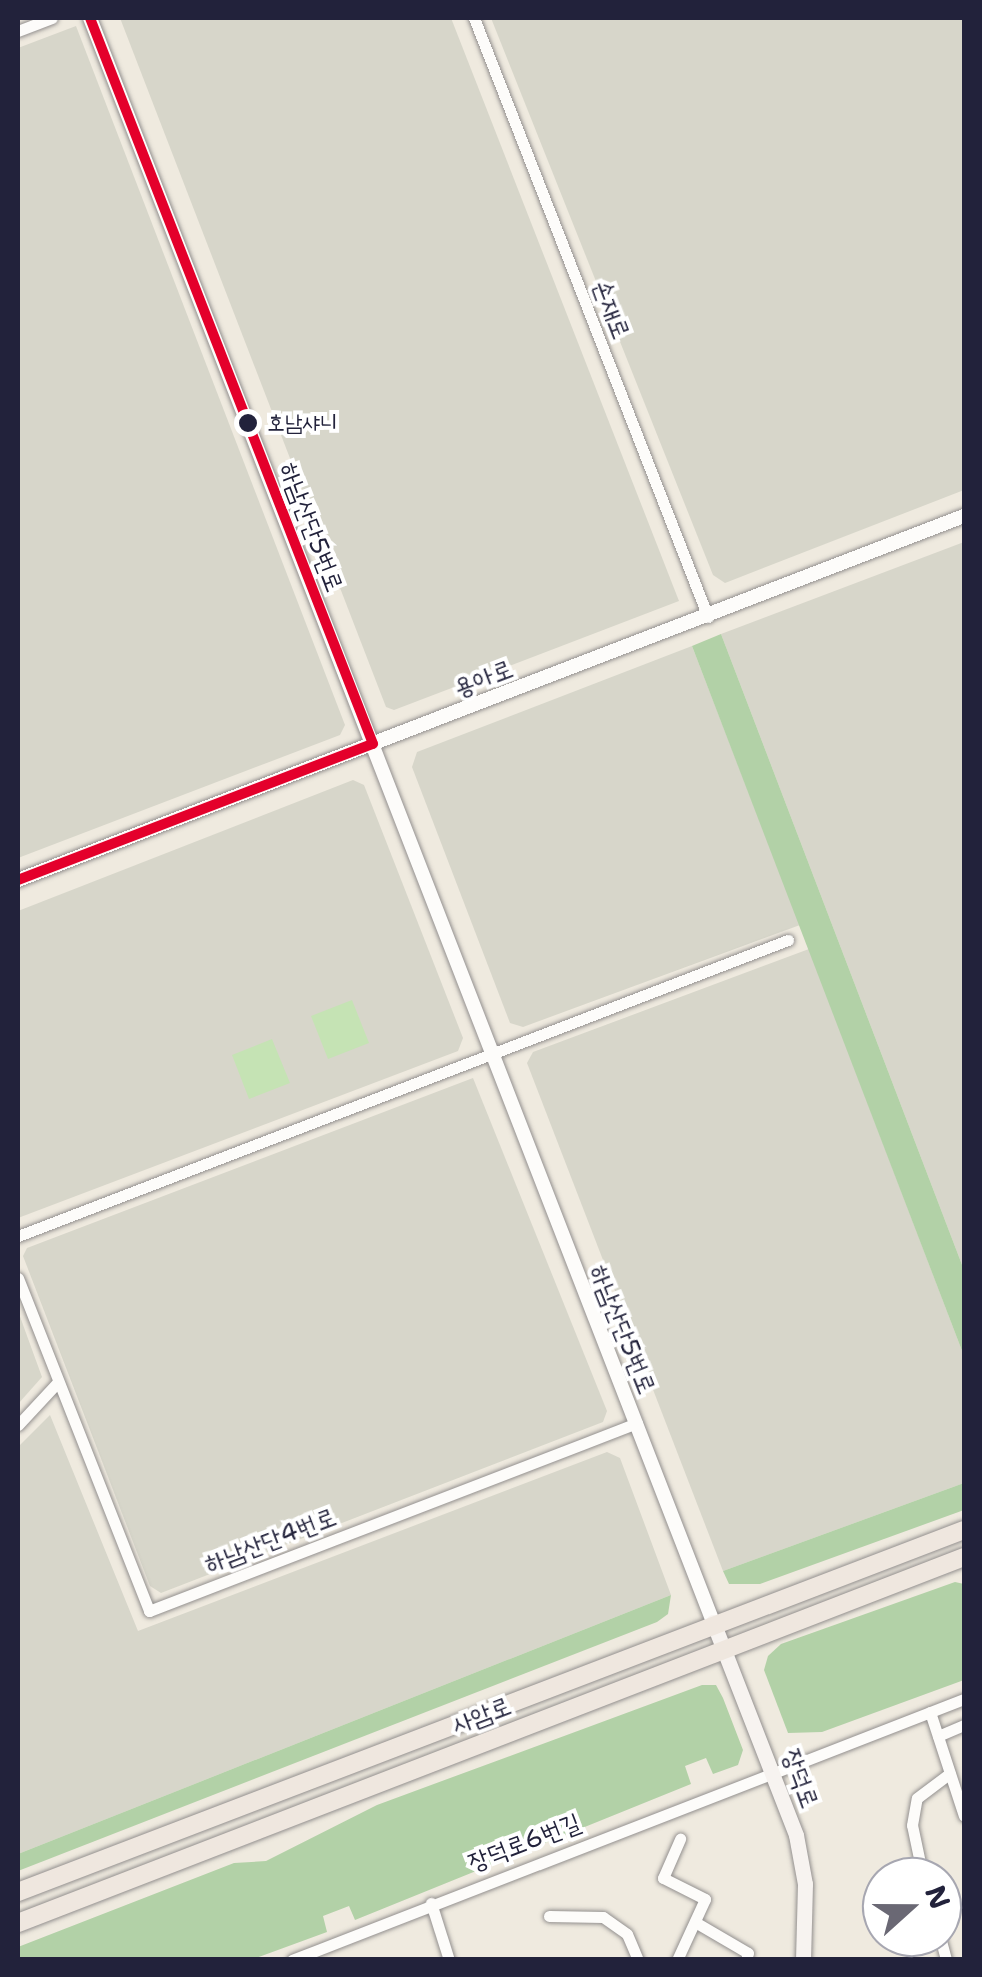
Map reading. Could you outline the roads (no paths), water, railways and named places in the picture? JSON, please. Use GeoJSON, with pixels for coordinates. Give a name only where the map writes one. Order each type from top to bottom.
{"type":"FeatureCollection","features":[{"type":"Feature","properties":{"kind":"main road","name":"사암로"},"geometry":{"type":"LineString","coordinates":[[18,1892],[712,1622],[964,1530]]}},
{"type":"Feature","properties":{"kind":"main road","name":"사암로"},"geometry":{"type":"LineString","coordinates":[[18,1923],[964,1556]]}},
{"type":"Feature","properties":{"kind":"main road","name":"장덕로"},"geometry":{"type":"LineString","coordinates":[[712,1622],[773,1772],[802,1858],[803,1960]]}},
{"type":"Feature","properties":{"kind":"street"},"geometry":{"type":"LineString","coordinates":[[18,30],[52,18]]}},
{"type":"Feature","properties":{"kind":"street","name":"하남산단5번로"},"geometry":{"type":"LineString","coordinates":[[90,18],[712,1622]]}},
{"type":"Feature","properties":{"kind":"street","name":"손재로"},"geometry":{"type":"LineString","coordinates":[[474,18],[708,616]]}},
{"type":"Feature","properties":{"kind":"street","name":"용아로"},"geometry":{"type":"LineString","coordinates":[[18,880],[964,516]]}},
{"type":"Feature","properties":{"kind":"street"},"geometry":{"type":"LineString","coordinates":[[18,1236],[788,940]]}},
{"type":"Feature","properties":{"kind":"street","name":"하남산단4번로"},"geometry":{"type":"LineString","coordinates":[[18,1278],[149,1612],[636,1423]]}},
{"type":"Feature","properties":{"kind":"street"},"geometry":{"type":"LineString","coordinates":[[18,1425],[58,1384]]}},
{"type":"Feature","properties":{"kind":"street","name":"장덕로6번길"},"geometry":{"type":"LineString","coordinates":[[292,1960],[430,1903],[964,1700]]}},
{"type":"Feature","properties":{"kind":"street"},"geometry":{"type":"LineString","coordinates":[[930,1712],[964,1816]]}},
{"type":"Feature","properties":{"kind":"street"},"geometry":{"type":"LineString","coordinates":[[938,1736],[964,1726]]}},
{"type":"Feature","properties":{"kind":"street"},"geometry":{"type":"LineString","coordinates":[[919,1857],[912,1825],[917,1798],[950,1773]]}},
{"type":"Feature","properties":{"kind":"street"},"geometry":{"type":"LineString","coordinates":[[677,1960],[705,1899],[662,1878],[680,1839]]}},
{"type":"Feature","properties":{"kind":"street"},"geometry":{"type":"LineString","coordinates":[[430,1903],[449,1960]]}},
{"type":"Feature","properties":{"kind":"street"},"geometry":{"type":"LineString","coordinates":[[549,1916],[604,1917],[627,1934],[638,1960]]}},
{"type":"Feature","properties":{"kind":"street"},"geometry":{"type":"LineString","coordinates":[[695,1922],[748,1953],[746,1960]]}},
{"type":"Feature","properties":{"kind":"place","name":"호남샤니"},"geometry":{"type":"Point","coordinates":[248,423]}}]}
